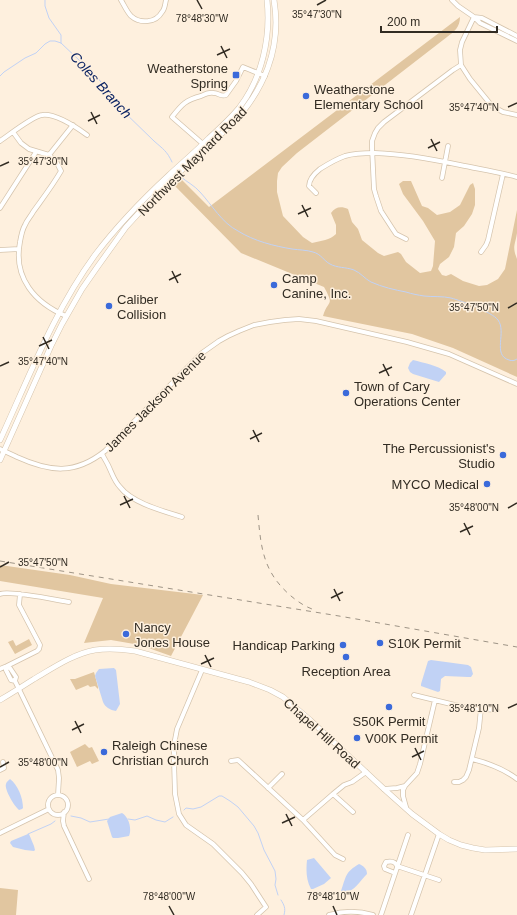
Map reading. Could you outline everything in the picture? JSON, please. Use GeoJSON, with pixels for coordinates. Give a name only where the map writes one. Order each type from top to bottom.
{"type":"FeatureCollection","features":[{"type":"Feature","properties":{"kind":"main road","name":"Northwest Maynard Road"},"geometry":{"type":"LineString","coordinates":[[0,440],[59,313],[96,254],[117,228],[152,191],[226,122],[239,108],[247,96],[258,74],[264,57],[268,29],[267,0]]}},
{"type":"Feature","properties":{"kind":"main road","name":"Northwest Maynard Road"},"geometry":{"type":"LineString","coordinates":[[0,460],[2,450],[66,316],[98,266],[126,227],[159,191],[240,116],[251,101],[265,76],[273,52],[276,23],[274,0]]}},
{"type":"Feature","properties":{"kind":"main road","name":"Chapel Hill Road"},"geometry":{"type":"LineString","coordinates":[[0,700],[54,667],[80,654],[109,649],[135,651],[249,682],[283,697],[315,724],[384,789],[426,825],[439,834],[461,845],[473,848],[486,850],[517,849]]}},
{"type":"Feature","properties":{"kind":"street"},"geometry":{"type":"LineString","coordinates":[[121,0],[130,15],[135,19],[144,22],[160,16],[166,0]]}},
{"type":"Feature","properties":{"kind":"street"},"geometry":{"type":"LineString","coordinates":[[452,0],[480,23],[517,41]]}},
{"type":"Feature","properties":{"kind":"street"},"geometry":{"type":"LineString","coordinates":[[474,17],[482,18],[517,36]]}},
{"type":"Feature","properties":{"kind":"street"},"geometry":{"type":"LineString","coordinates":[[474,17],[462,42],[460,50],[461,65],[470,79],[492,106],[503,112],[517,115]]}},
{"type":"Feature","properties":{"kind":"street"},"geometry":{"type":"LineString","coordinates":[[406,239],[396,234],[378,203],[374,189],[372,141],[378,128],[384,122],[461,65]]}},
{"type":"Feature","properties":{"kind":"street"},"geometry":{"type":"LineString","coordinates":[[203,144],[172,116],[190,100],[212,92],[221,96],[226,95],[236,81],[243,67],[265,76]]}},
{"type":"Feature","properties":{"kind":"street"},"geometry":{"type":"LineString","coordinates":[[0,141],[41,115],[49,115],[66,121],[87,135]]}},
{"type":"Feature","properties":{"kind":"street"},"geometry":{"type":"LineString","coordinates":[[49,155],[73,125]]}},
{"type":"Feature","properties":{"kind":"street"},"geometry":{"type":"LineString","coordinates":[[14,132],[24,146],[36,152],[49,155],[57,163],[61,171],[25,225],[22,232],[19,249],[19,259],[20,270],[35,296],[42,303],[66,316]]}},
{"type":"Feature","properties":{"kind":"street"},"geometry":{"type":"LineString","coordinates":[[442,178],[448,146]]}},
{"type":"Feature","properties":{"kind":"street"},"geometry":{"type":"LineString","coordinates":[[0,208],[36,152]]}},
{"type":"Feature","properties":{"kind":"street"},"geometry":{"type":"LineString","coordinates":[[316,192],[309,186],[309,184],[313,176],[325,166],[345,156],[372,153],[411,156],[517,177]]}},
{"type":"Feature","properties":{"kind":"street"},"geometry":{"type":"LineString","coordinates":[[481,252],[488,240],[503,174]]}},
{"type":"Feature","properties":{"kind":"street"},"geometry":{"type":"LineString","coordinates":[[0,250],[19,249]]}},
{"type":"Feature","properties":{"kind":"street","name":"James Jackson Avenue"},"geometry":{"type":"LineString","coordinates":[[2,450],[30,463],[54,469],[76,467],[89,462],[110,447],[202,353],[219,341],[254,325],[292,319],[316,321],[407,342],[449,354],[517,384]]}},
{"type":"Feature","properties":{"kind":"street"},"geometry":{"type":"LineString","coordinates":[[102,454],[114,478],[125,492],[138,501],[182,516]]}},
{"type":"Feature","properties":{"kind":"street"},"geometry":{"type":"LineString","coordinates":[[0,594],[2,592],[20,594],[69,602]]}},
{"type":"Feature","properties":{"kind":"street"},"geometry":{"type":"LineString","coordinates":[[0,669],[39,649],[40,645],[19,604],[20,594]]}},
{"type":"Feature","properties":{"kind":"street"},"geometry":{"type":"LineString","coordinates":[[7,666],[6,670],[11,680],[15,681],[58,770],[58,795]]}},
{"type":"Feature","properties":{"kind":"street"},"geometry":{"type":"LineString","coordinates":[[202,670],[177,728],[174,745],[175,794],[179,814],[186,825],[213,844],[251,884],[266,907],[257,915]]}},
{"type":"Feature","properties":{"kind":"street"},"geometry":{"type":"LineString","coordinates":[[414,695],[468,708],[497,710]]}},
{"type":"Feature","properties":{"kind":"street"},"geometry":{"type":"LineString","coordinates":[[406,807],[403,790],[417,773],[435,700]]}},
{"type":"Feature","properties":{"kind":"street"},"geometry":{"type":"LineString","coordinates":[[454,782],[459,782],[466,777],[472,760],[479,728],[481,708]]}},
{"type":"Feature","properties":{"kind":"street"},"geometry":{"type":"LineString","coordinates":[[231,761],[238,760],[303,820],[335,855],[343,858]]}},
{"type":"Feature","properties":{"kind":"street"},"geometry":{"type":"LineString","coordinates":[[472,760],[481,761],[495,766],[517,779]]}},
{"type":"Feature","properties":{"kind":"street"},"geometry":{"type":"LineString","coordinates":[[0,770],[4,768],[3,762]]}},
{"type":"Feature","properties":{"kind":"street"},"geometry":{"type":"LineString","coordinates":[[303,820],[344,785],[352,782],[366,772]]}},
{"type":"Feature","properties":{"kind":"street"},"geometry":{"type":"LineString","coordinates":[[268,788],[282,774]]}},
{"type":"Feature","properties":{"kind":"street"},"geometry":{"type":"LineString","coordinates":[[384,789],[405,786]]}},
{"type":"Feature","properties":{"kind":"street"},"geometry":{"type":"LineString","coordinates":[[333,794],[353,812]]}},
{"type":"Feature","properties":{"kind":"street"},"geometry":{"type":"LineString","coordinates":[[63,820],[58,814],[53,813],[49,809],[48,805],[50,799],[54,796],[62,796],[67,801],[67,807],[64,812],[63,820],[65,829],[89,879]]}},
{"type":"Feature","properties":{"kind":"street"},"geometry":{"type":"LineString","coordinates":[[0,833],[49,809]]}},
{"type":"Feature","properties":{"kind":"street"},"geometry":{"type":"LineString","coordinates":[[58,814],[64,812]]}},
{"type":"Feature","properties":{"kind":"street"},"geometry":{"type":"LineString","coordinates":[[411,915],[439,834]]}},
{"type":"Feature","properties":{"kind":"street"},"geometry":{"type":"LineString","coordinates":[[381,915],[408,835]]}},
{"type":"Feature","properties":{"kind":"street"},"geometry":{"type":"LineString","coordinates":[[395,873],[385,869],[384,866],[386,862],[395,862],[397,866],[425,874],[439,880]]}},
{"type":"Feature","properties":{"kind":"street"},"geometry":{"type":"LineString","coordinates":[[329,915],[345,912],[357,912],[373,915]]}},
{"type":"Feature","properties":{"kind":"shaded area"},"geometry":{"type":"Polygon","coordinates":[[[460,17],[458,26],[452,33],[297,153],[282,167],[278,173],[277,192],[283,216],[303,237],[312,243],[328,239],[336,234],[336,225],[331,213],[336,208],[345,208],[348,209],[352,222],[358,229],[362,240],[384,256],[398,252],[406,262],[420,273],[431,271],[433,266],[435,241],[423,221],[403,194],[399,184],[403,181],[411,181],[422,206],[428,208],[437,215],[450,212],[460,205],[470,185],[473,183],[475,189],[475,205],[472,214],[464,226],[456,233],[454,247],[449,257],[440,264],[438,269],[442,275],[446,276],[451,274],[463,281],[479,286],[487,285],[498,279],[505,269],[517,210],[517,233],[514,248],[517,259],[517,377],[453,348],[412,334],[323,316],[330,303],[324,287],[241,253],[173,184],[180,178],[209,207],[460,17]]]}},
{"type":"Feature","properties":{"kind":"shaded area"},"geometry":{"type":"Polygon","coordinates":[[[0,565],[70,575],[111,584],[203,595],[171,656],[140,645],[111,640],[84,643],[103,598],[0,581],[0,565]]]}},
{"type":"Feature","properties":{"kind":"shaded area"},"geometry":{"type":"Polygon","coordinates":[[[29,639],[32,645],[15,654],[8,642],[13,640],[16,646],[29,639]]]}},
{"type":"Feature","properties":{"kind":"shaded area"},"geometry":{"type":"Polygon","coordinates":[[[94,672],[98,689],[95,686],[90,687],[88,685],[76,690],[70,679],[75,679],[94,672]]]}},
{"type":"Feature","properties":{"kind":"shaded area"},"geometry":{"type":"Polygon","coordinates":[[[85,744],[89,748],[92,747],[99,761],[92,764],[90,761],[77,767],[70,752],[85,744]]]}},
{"type":"Feature","properties":{"kind":"shaded area"},"geometry":{"type":"Polygon","coordinates":[[[0,888],[18,890],[16,915],[0,915],[0,888]]]}},
{"type":"Feature","properties":{"kind":"water"},"geometry":{"type":"Polygon","coordinates":[[[413,360],[430,364],[446,372],[446,374],[439,382],[413,374],[408,368],[413,360]]]}},
{"type":"Feature","properties":{"kind":"water"},"geometry":{"type":"Polygon","coordinates":[[[431,660],[468,665],[471,667],[473,674],[471,677],[445,676],[441,679],[440,691],[438,692],[421,686],[428,661],[431,660]]]}},
{"type":"Feature","properties":{"kind":"water"},"geometry":{"type":"Polygon","coordinates":[[[114,668],[116,670],[120,704],[116,711],[108,708],[104,704],[95,676],[99,669],[114,668]]]}},
{"type":"Feature","properties":{"kind":"water"},"geometry":{"type":"Polygon","coordinates":[[[10,779],[20,792],[23,804],[22,809],[19,810],[17,808],[8,793],[6,784],[10,779]]]}},
{"type":"Feature","properties":{"kind":"water"},"geometry":{"type":"Polygon","coordinates":[[[122,813],[129,823],[129,836],[113,838],[107,821],[110,817],[122,813]]]}},
{"type":"Feature","properties":{"kind":"water"},"geometry":{"type":"Polygon","coordinates":[[[28,834],[34,846],[34,851],[13,847],[10,843],[11,841],[28,834]]]}},
{"type":"Feature","properties":{"kind":"water"},"geometry":{"type":"Polygon","coordinates":[[[314,858],[331,878],[324,884],[311,889],[308,882],[306,867],[307,860],[314,858]]]}},
{"type":"Feature","properties":{"kind":"water"},"geometry":{"type":"Polygon","coordinates":[[[359,864],[365,868],[367,874],[354,888],[344,893],[341,891],[348,872],[359,864]]]}},
{"type":"Feature","properties":{"kind":"waterway","name":"Coles Branch"},"geometry":{"type":"LineString","coordinates":[[45,0],[45,6],[49,18],[61,35],[61,43]]}},
{"type":"Feature","properties":{"kind":"waterway","name":"Coles Branch"},"geometry":{"type":"LineString","coordinates":[[0,76],[25,58],[36,53],[50,41],[61,43],[97,77],[108,91],[114,102],[164,150],[172,162]]}},
{"type":"Feature","properties":{"kind":"waterway","name":"Coles Branch"},"geometry":{"type":"LineString","coordinates":[[181,177],[198,190],[232,228],[244,235],[264,243],[316,253],[330,264],[354,270],[371,282],[384,287],[424,296],[451,298],[483,310],[498,320],[501,331],[501,353],[509,360],[513,361],[517,359]]}},
{"type":"Feature","properties":{"kind":"waterway"},"geometry":{"type":"LineString","coordinates":[[184,810],[186,808],[193,809],[201,807],[219,796],[222,796],[238,807],[258,833],[264,850],[275,871],[275,885],[278,895]]}},
{"type":"Feature","properties":{"kind":"waterway"},"geometry":{"type":"LineString","coordinates":[[71,816],[90,822],[109,819]]}},
{"type":"Feature","properties":{"kind":"waterway"},"geometry":{"type":"LineString","coordinates":[[128,819],[135,820],[147,816],[165,822],[173,817]]}},
{"type":"Feature","properties":{"kind":"waterway"},"geometry":{"type":"LineString","coordinates":[[28,834],[55,821]]}},
{"type":"Feature","properties":{"kind":"waterway"},"geometry":{"type":"LineString","coordinates":[[281,900],[285,910],[284,915]]}},
{"type":"Feature","properties":{"kind":"railway"},"geometry":{"type":"LineString","coordinates":[[258,515],[262,549],[274,578],[291,596],[312,609]]}},
{"type":"Feature","properties":{"kind":"railway"},"geometry":{"type":"LineString","coordinates":[[0,561],[339,616],[517,647]]}},
{"type":"Feature","properties":{"kind":"place","name":"Weatherstone Spring"},"geometry":{"type":"Point","coordinates":[236,75]}},
{"type":"Feature","properties":{"kind":"place","name":"Weatherstone Elementary School"},"geometry":{"type":"Point","coordinates":[306,96]}},
{"type":"Feature","properties":{"kind":"place","name":"Camp Canine, Inc."},"geometry":{"type":"Point","coordinates":[274,285]}},
{"type":"Feature","properties":{"kind":"place","name":"Caliber Collision"},"geometry":{"type":"Point","coordinates":[109,306]}},
{"type":"Feature","properties":{"kind":"place","name":"Town of Cary Operations Center"},"geometry":{"type":"Point","coordinates":[346,393]}},
{"type":"Feature","properties":{"kind":"place","name":"The Percussionist's Studio"},"geometry":{"type":"Point","coordinates":[503,455]}},
{"type":"Feature","properties":{"kind":"place","name":"MYCO Medical"},"geometry":{"type":"Point","coordinates":[487,484]}},
{"type":"Feature","properties":{"kind":"place","name":"Nancy Jones House"},"geometry":{"type":"Point","coordinates":[126,634]}},
{"type":"Feature","properties":{"kind":"place","name":"S10K Permit"},"geometry":{"type":"Point","coordinates":[380,643]}},
{"type":"Feature","properties":{"kind":"place","name":"Handicap Parking"},"geometry":{"type":"Point","coordinates":[343,645]}},
{"type":"Feature","properties":{"kind":"place","name":"Reception Area"},"geometry":{"type":"Point","coordinates":[346,657]}},
{"type":"Feature","properties":{"kind":"place","name":"S50K Permit"},"geometry":{"type":"Point","coordinates":[389,707]}},
{"type":"Feature","properties":{"kind":"place","name":"V00K Permit"},"geometry":{"type":"Point","coordinates":[357,738]}},
{"type":"Feature","properties":{"kind":"place","name":"Raleigh Chinese Christian Church"},"geometry":{"type":"Point","coordinates":[104,752]}}]}
